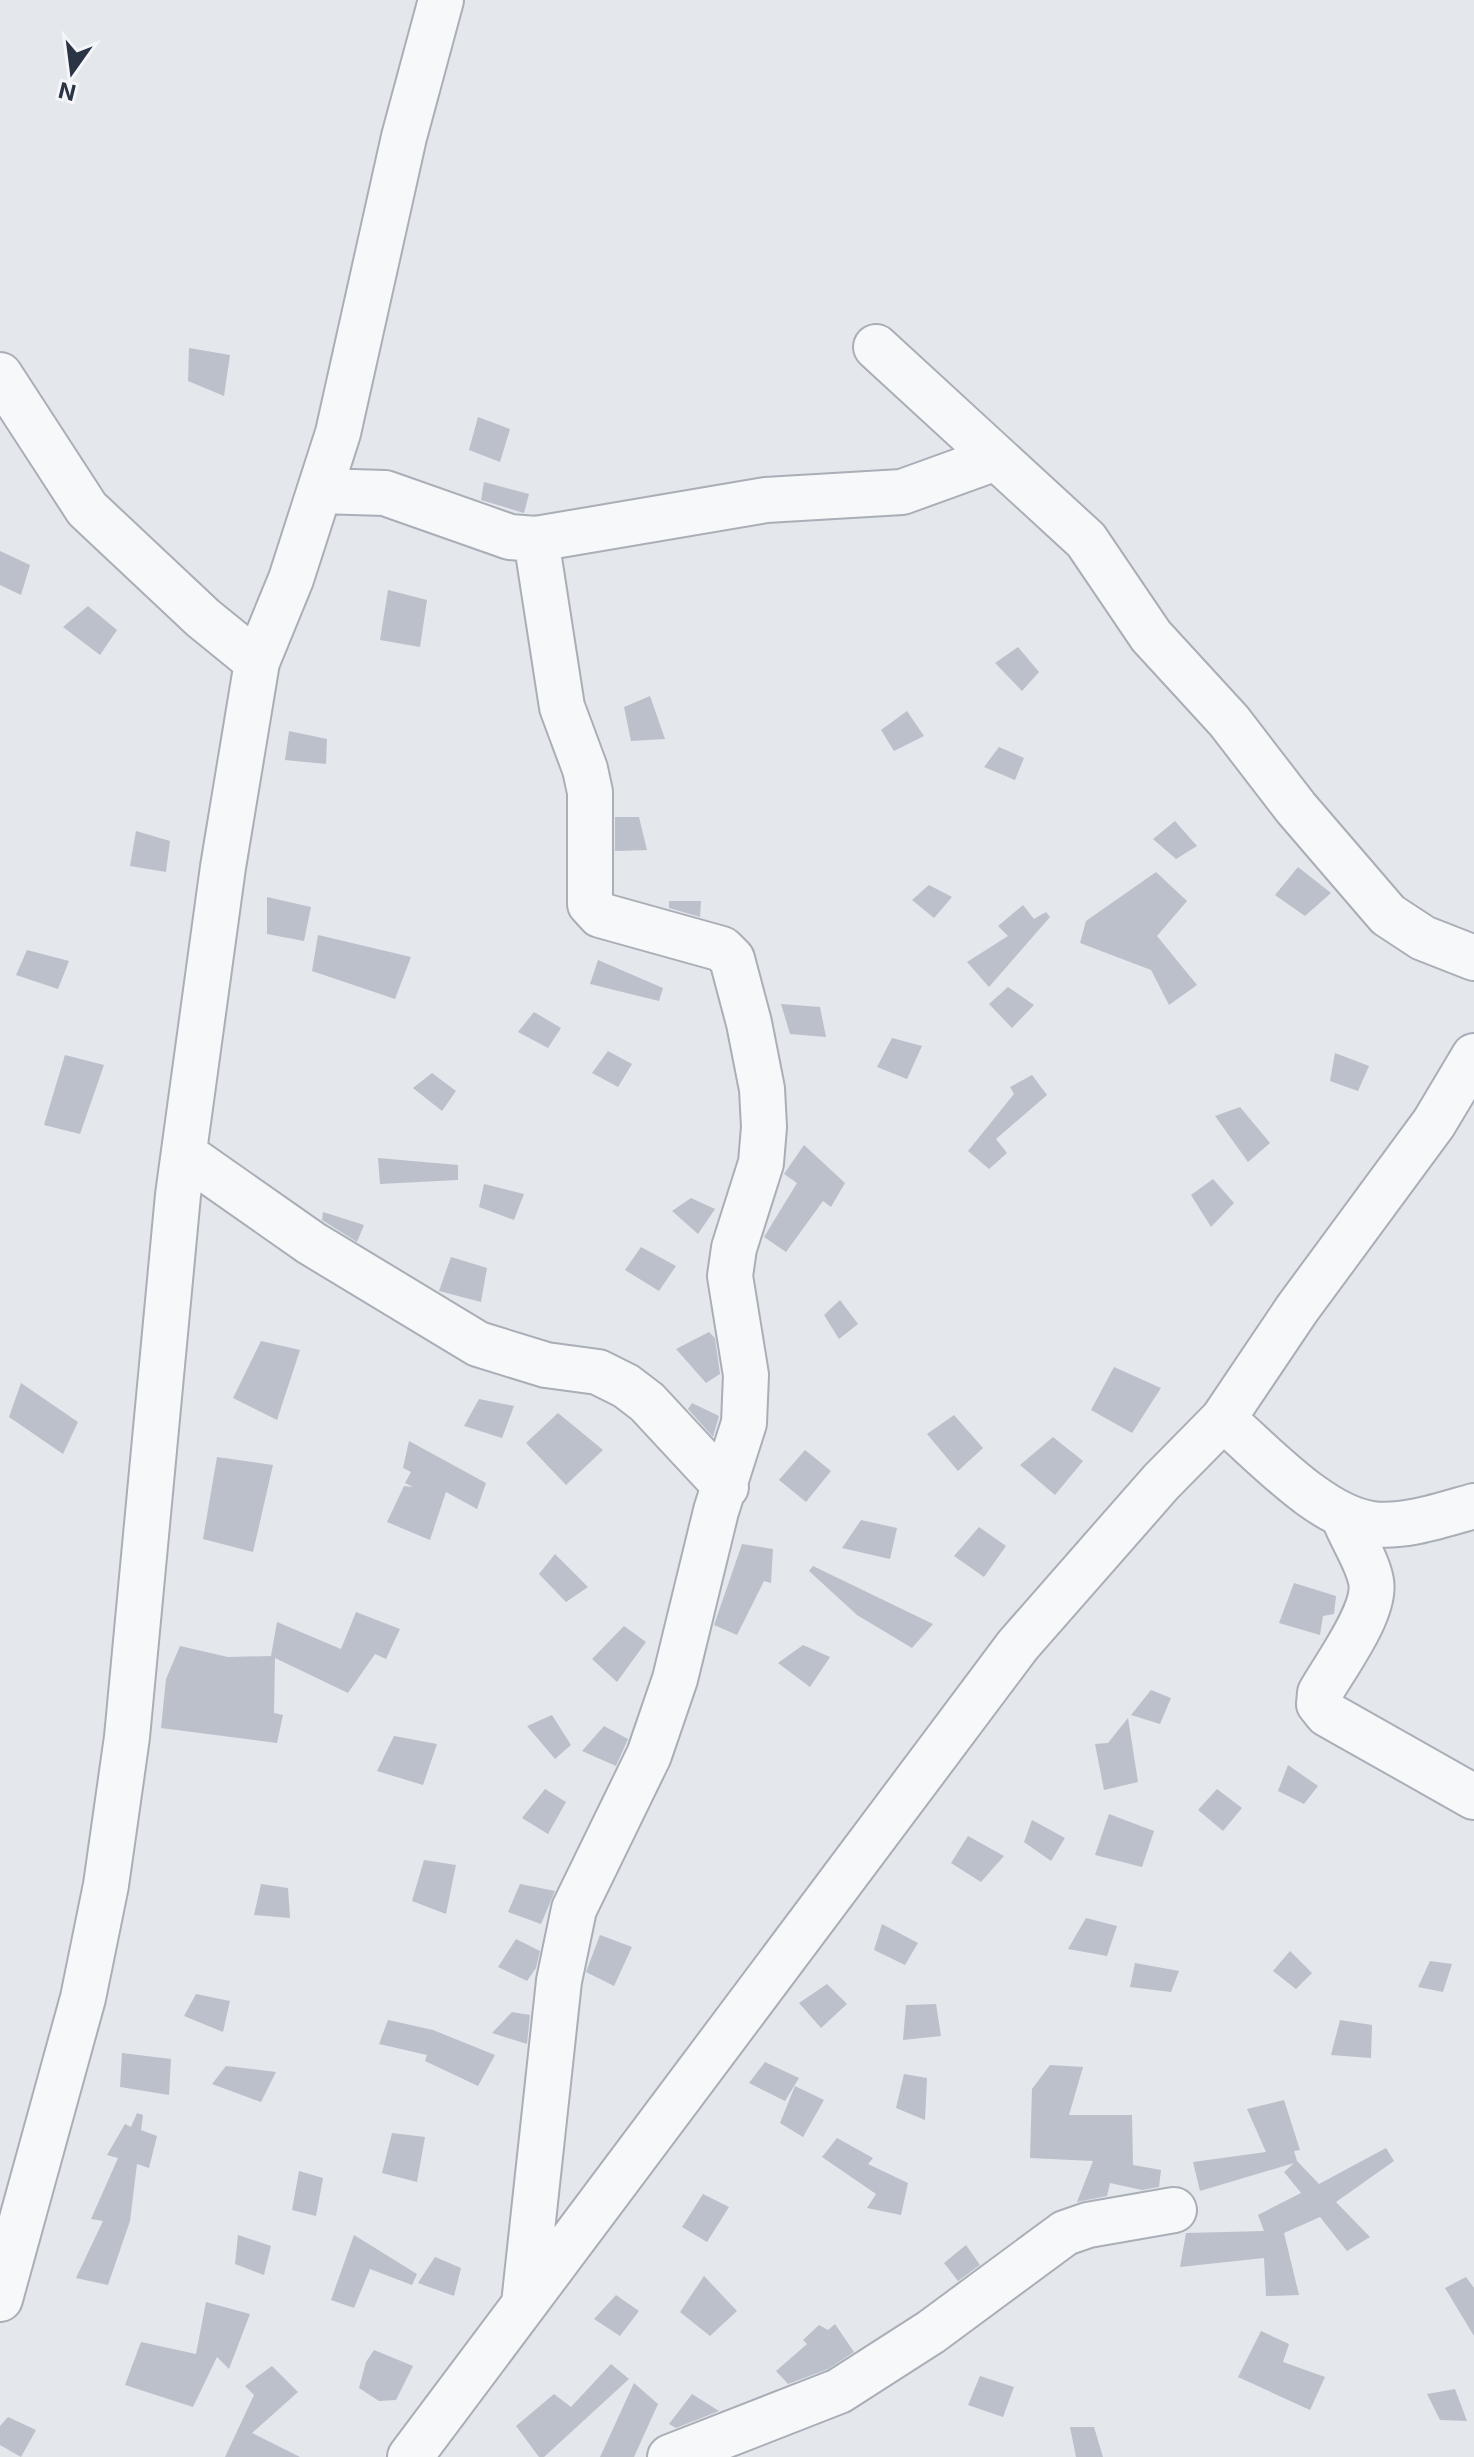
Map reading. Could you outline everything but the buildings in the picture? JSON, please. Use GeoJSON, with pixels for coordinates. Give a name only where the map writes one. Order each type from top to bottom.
{"type":"FeatureCollection","features":[{"type":"Feature","properties":{"kind":"street"},"geometry":{"type":"LineString","coordinates":[[0,2299],[83,1998],[106,1885],[127,1737],[184,1154],[223,867],[257,662],[291,579],[338,433],[404,137],[441,0]]}},
{"type":"Feature","properties":{"kind":"street"},"geometry":{"type":"LineString","coordinates":[[876,347],[1086,540],[1151,636],[1229,721],[1296,808],[1388,915],[1423,938],[1474,958]]}},
{"type":"Feature","properties":{"kind":"street"},"geometry":{"type":"LineString","coordinates":[[0,375],[87,509],[203,618],[257,662]]}},
{"type":"Feature","properties":{"kind":"street"},"geometry":{"type":"LineString","coordinates":[[320,491],[385,493],[510,537],[536,539],[766,500],[902,492],[996,458]]}},
{"type":"Feature","properties":{"kind":"street"},"geometry":{"type":"LineString","coordinates":[[524,2304],[559,1981],[574,1909],[649,1755],[675,1679],[716,1511],[744,1423],[746,1375],[730,1276],[734,1248],[761,1163],[764,1127],[762,1089],[732,959],[722,949],[600,915],[590,904],[590,792],[585,769],[562,707],[536,539]]}},
{"type":"Feature","properties":{"kind":"street"},"geometry":{"type":"LineString","coordinates":[[410,2457],[1018,1645],[1161,1482],[1223,1419],[1297,1309],[1434,1123],[1474,1056]]}},
{"type":"Feature","properties":{"kind":"street"},"geometry":{"type":"LineString","coordinates":[[184,1154],[311,1243],[478,1344],[546,1365],[598,1372],[626,1386],[647,1402],[726,1487]]}},
{"type":"Feature","properties":{"kind":"street"},"geometry":{"type":"LineString","coordinates":[[1223,1419],[1344,1518],[1371,1579],[1372,1595],[1366,1614],[1320,1693],[1319,1704],[1327,1714],[1474,1797]]}},
{"type":"Feature","properties":{"kind":"street"},"geometry":{"type":"LineString","coordinates":[[1344,1518],[1374,1524],[1413,1521],[1474,1506]]}},
{"type":"Feature","properties":{"kind":"street"},"geometry":{"type":"LineString","coordinates":[[670,2457],[839,2391],[931,2332],[1065,2233],[1088,2225],[1174,2210]]}}]}
